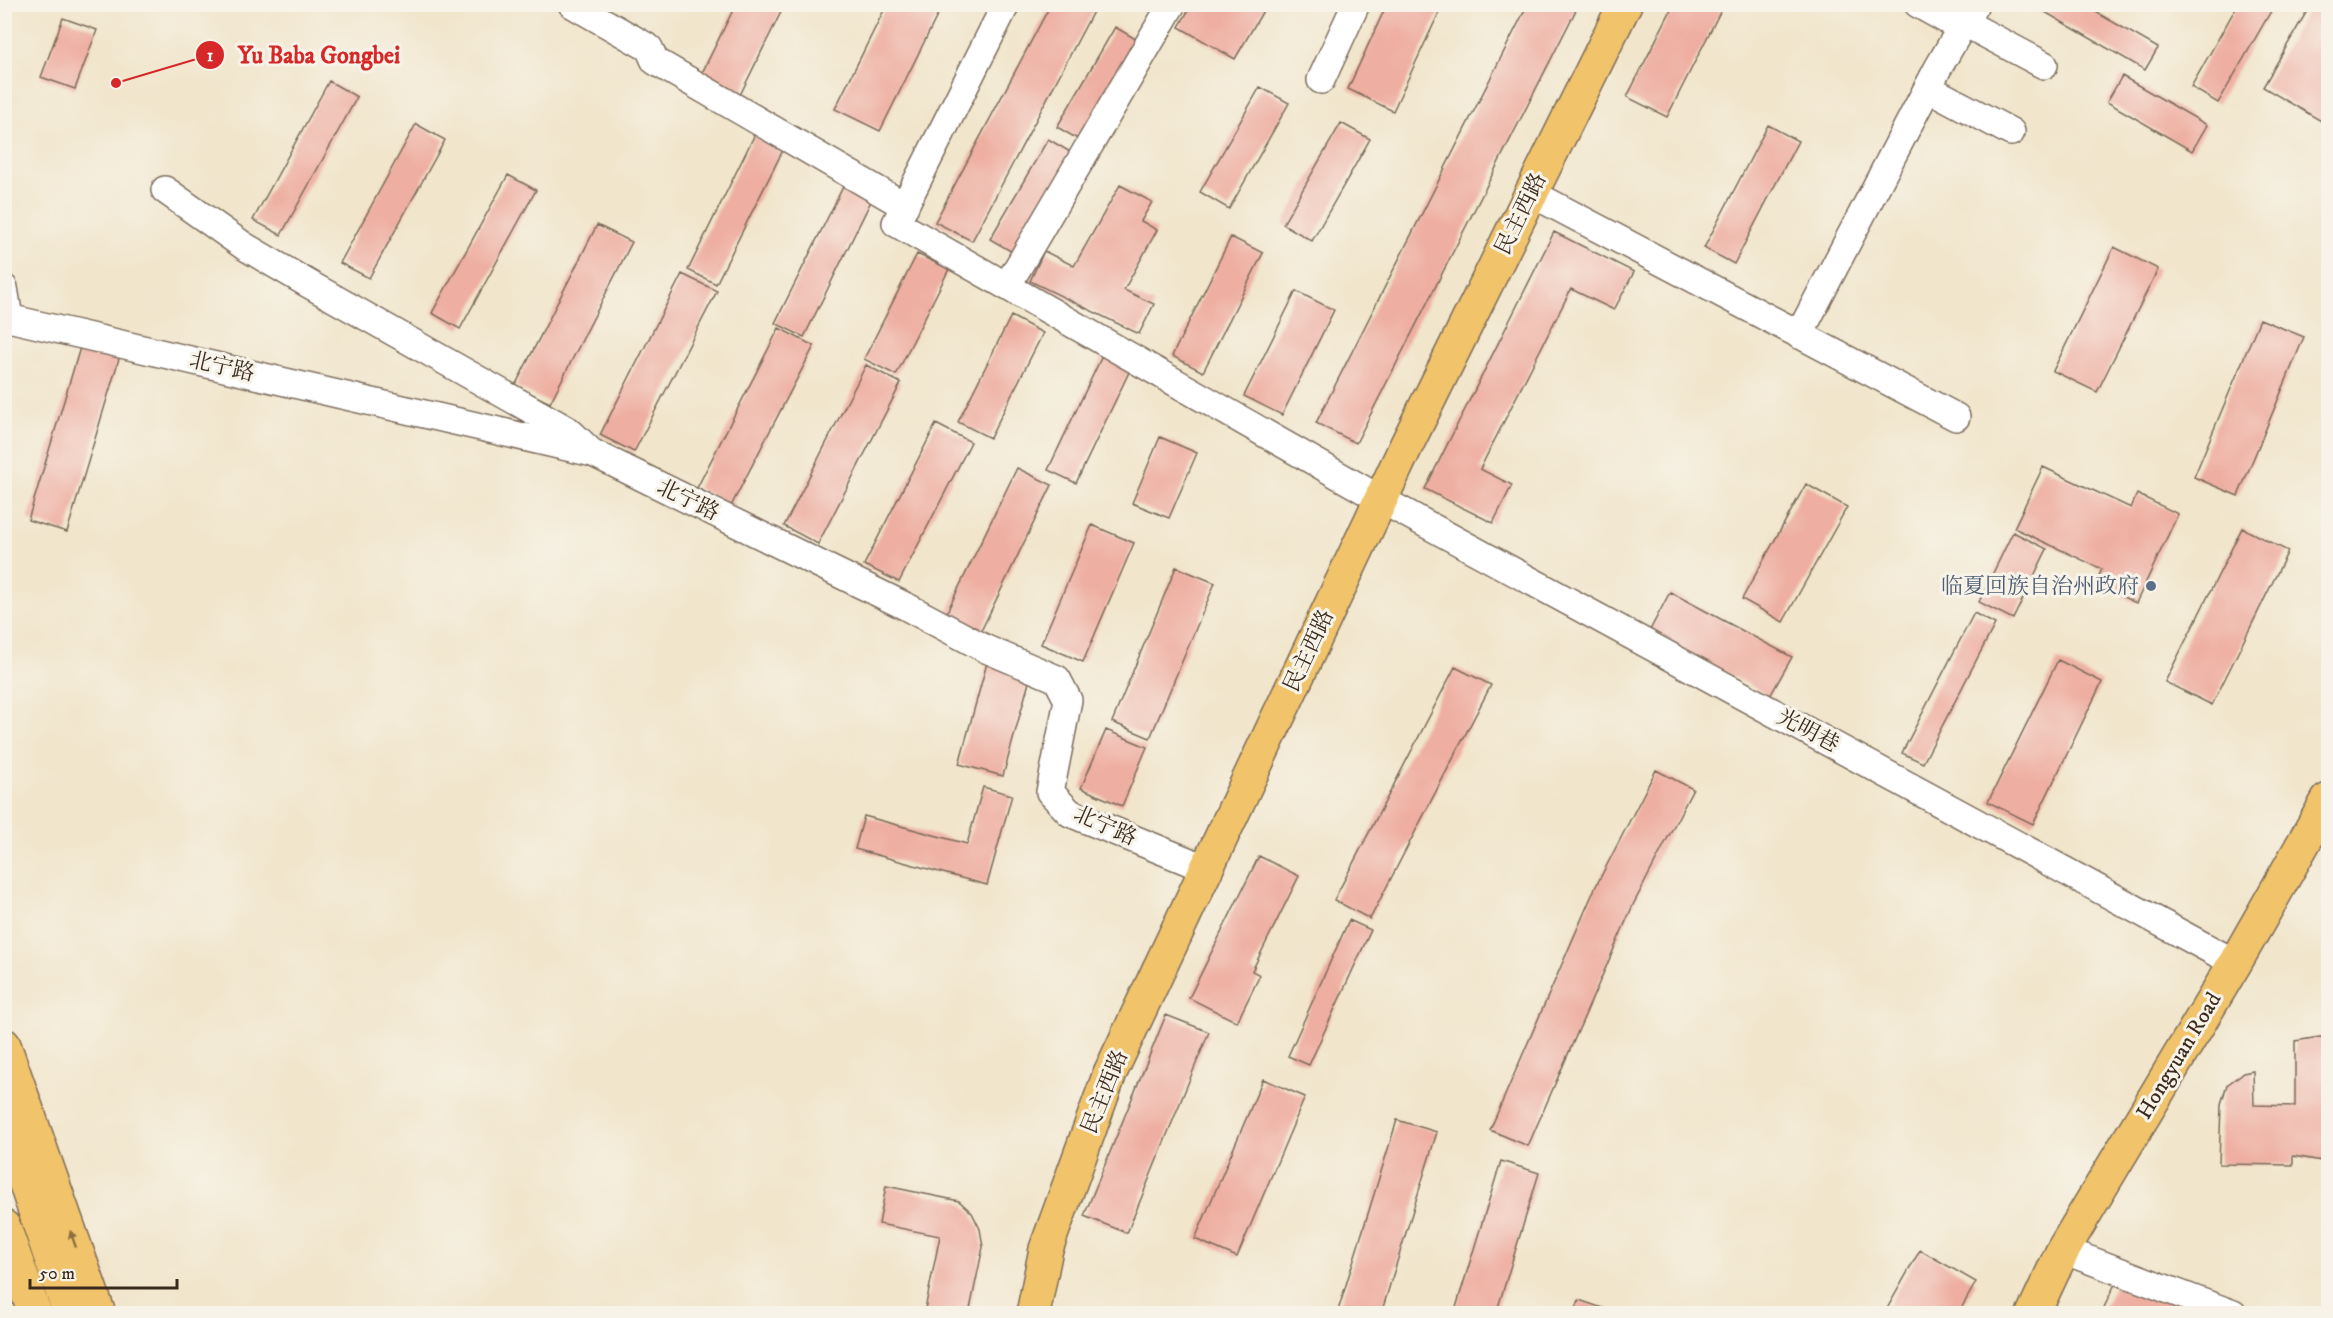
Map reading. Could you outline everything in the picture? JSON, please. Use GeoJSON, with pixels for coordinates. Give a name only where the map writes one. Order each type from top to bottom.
{"type":"FeatureCollection","features":[{"type":"Feature","properties":{"kind":"main road","name":"民主西路"},"geometry":{"type":"LineString","coordinates":[[1033,1314],[1046,1249],[1110,1073],[1380,499],[1625,4]]}},
{"type":"Feature","properties":{"kind":"main road","name":"Hongyuan Road"},"geometry":{"type":"LineString","coordinates":[[2034,1314],[2063,1250],[2235,963],[2328,800]]}},
{"type":"Feature","properties":{"kind":"main road"},"geometry":{"type":"LineString","coordinates":[[4,1045],[99,1314]]}},
{"type":"Feature","properties":{"kind":"main road"},"geometry":{"type":"LineString","coordinates":[[4,1120],[70,1314]]}},
{"type":"Feature","properties":{"kind":"main road"},"geometry":{"type":"LineString","coordinates":[[4,1227],[35,1314]]}},
{"type":"Feature","properties":{"kind":"street"},"geometry":{"type":"LineString","coordinates":[[572,4],[649,48],[655,61],[905,206],[1006,4]]}},
{"type":"Feature","properties":{"kind":"street"},"geometry":{"type":"LineString","coordinates":[[1007,286],[1172,4]]}},
{"type":"Feature","properties":{"kind":"street"},"geometry":{"type":"LineString","coordinates":[[1321,80],[1356,4]]}},
{"type":"Feature","properties":{"kind":"street"},"geometry":{"type":"LineString","coordinates":[[1918,4],[1967,19],[2044,65]]}},
{"type":"Feature","properties":{"kind":"street"},"geometry":{"type":"LineString","coordinates":[[1800,335],[1928,88],[1967,19]]}},
{"type":"Feature","properties":{"kind":"street"},"geometry":{"type":"LineString","coordinates":[[1928,88],[2011,132]]}},
{"type":"Feature","properties":{"kind":"street"},"geometry":{"type":"LineString","coordinates":[[165,190],[244,246],[306,283],[569,430],[593,453]]}},
{"type":"Feature","properties":{"kind":"street"},"geometry":{"type":"LineString","coordinates":[[1531,193],[1956,417]]}},
{"type":"Feature","properties":{"kind":"street","name":"光明巷"},"geometry":{"type":"LineString","coordinates":[[905,206],[896,223],[1380,499],[2235,963]]}},
{"type":"Feature","properties":{"kind":"street","name":"北宁路"},"geometry":{"type":"LineString","coordinates":[[4,288],[7,317],[593,453],[907,607],[986,649],[1057,679],[1068,700],[1050,792],[1070,813],[1207,869]]}},
{"type":"Feature","properties":{"kind":"street"},"geometry":{"type":"LineString","coordinates":[[2063,1250],[2233,1314]]}},
{"type":"Feature","properties":{"kind":"building"},"geometry":{"type":"Polygon","coordinates":[[[736,4],[785,4],[740,95],[701,75],[736,4]]]}},
{"type":"Feature","properties":{"kind":"building"},"geometry":{"type":"Polygon","coordinates":[[[887,4],[943,4],[880,131],[835,109],[887,4]]]}},
{"type":"Feature","properties":{"kind":"building"},"geometry":{"type":"Polygon","coordinates":[[[1051,4],[1097,4],[972,241],[935,222],[1051,4]]]}},
{"type":"Feature","properties":{"kind":"building"},"geometry":{"type":"Polygon","coordinates":[[[1192,4],[1267,4],[1235,59],[1179,27],[1192,4]]]}},
{"type":"Feature","properties":{"kind":"building"},"geometry":{"type":"Polygon","coordinates":[[[1387,4],[1443,4],[1393,111],[1348,89],[1387,4]]]}},
{"type":"Feature","properties":{"kind":"building"},"geometry":{"type":"Polygon","coordinates":[[[1528,4],[1579,4],[1356,443],[1316,423],[1528,4]]]}},
{"type":"Feature","properties":{"kind":"building"},"geometry":{"type":"Polygon","coordinates":[[[1674,4],[1724,4],[1667,117],[1627,97],[1674,4]]]}},
{"type":"Feature","properties":{"kind":"building"},"geometry":{"type":"Polygon","coordinates":[[[2031,4],[2082,4],[2158,48],[2145,70],[2031,4]]]}},
{"type":"Feature","properties":{"kind":"building"},"geometry":{"type":"Polygon","coordinates":[[[2238,4],[2275,4],[2218,103],[2191,87],[2238,4]]]}},
{"type":"Feature","properties":{"kind":"building"},"geometry":{"type":"Polygon","coordinates":[[[2311,4],[2328,4],[2328,125],[2263,87],[2311,4]]]}},
{"type":"Feature","properties":{"kind":"building"},"geometry":{"type":"Polygon","coordinates":[[[63,18],[97,30],[75,89],[41,77],[63,18]]]}},
{"type":"Feature","properties":{"kind":"building"},"geometry":{"type":"Polygon","coordinates":[[[1115,27],[1139,41],[1081,141],[1057,127],[1115,27]]]}},
{"type":"Feature","properties":{"kind":"building"},"geometry":{"type":"Polygon","coordinates":[[[2122,76],[2207,125],[2192,151],[2107,102],[2122,76]]]}},
{"type":"Feature","properties":{"kind":"building"},"geometry":{"type":"Polygon","coordinates":[[[329,81],[357,97],[281,235],[253,220],[329,81]]]}},
{"type":"Feature","properties":{"kind":"building"},"geometry":{"type":"Polygon","coordinates":[[[1260,87],[1289,103],[1229,209],[1200,192],[1260,87]]]}},
{"type":"Feature","properties":{"kind":"building"},"geometry":{"type":"Polygon","coordinates":[[[1341,123],[1370,139],[1312,241],[1283,224],[1341,123]]]}},
{"type":"Feature","properties":{"kind":"building"},"geometry":{"type":"Polygon","coordinates":[[[416,124],[445,140],[369,278],[340,263],[416,124]]]}},
{"type":"Feature","properties":{"kind":"building"},"geometry":{"type":"Polygon","coordinates":[[[1768,125],[1798,141],[1734,264],[1704,248],[1768,125]]]}},
{"type":"Feature","properties":{"kind":"building"},"geometry":{"type":"Polygon","coordinates":[[[758,128],[787,142],[716,284],[688,270],[758,128]]]}},
{"type":"Feature","properties":{"kind":"building"},"geometry":{"type":"Polygon","coordinates":[[[1048,139],[1072,153],[1014,253],[990,239],[1048,139]]]}},
{"type":"Feature","properties":{"kind":"building"},"geometry":{"type":"Polygon","coordinates":[[[508,175],[536,190],[460,329],[432,313],[508,175]]]}},
{"type":"Feature","properties":{"kind":"building"},"geometry":{"type":"Polygon","coordinates":[[[846,181],[874,195],[804,337],[775,323],[846,181]]]}},
{"type":"Feature","properties":{"kind":"building"},"geometry":{"type":"Polygon","coordinates":[[[1120,185],[1152,202],[1141,221],[1157,230],[1124,290],[1154,304],[1139,334],[1030,281],[1044,251],[1074,266],[1120,185]]]}},
{"type":"Feature","properties":{"kind":"building"},"geometry":{"type":"Polygon","coordinates":[[[597,225],[632,242],[550,403],[515,386],[597,225]]]}},
{"type":"Feature","properties":{"kind":"building"},"geometry":{"type":"Polygon","coordinates":[[[1554,232],[1634,272],[1614,310],[1571,289],[1480,469],[1512,485],[1493,523],[1425,489],[1554,232]]]}},
{"type":"Feature","properties":{"kind":"building"},"geometry":{"type":"Polygon","coordinates":[[[1231,237],[1263,253],[1203,372],[1172,356],[1231,237]]]}},
{"type":"Feature","properties":{"kind":"building"},"geometry":{"type":"Polygon","coordinates":[[[2114,247],[2158,269],[2097,392],[2053,371],[2114,247]]]}},
{"type":"Feature","properties":{"kind":"building"},"geometry":{"type":"Polygon","coordinates":[[[917,254],[949,269],[896,375],[864,359],[917,254]]]}},
{"type":"Feature","properties":{"kind":"building"},"geometry":{"type":"Polygon","coordinates":[[[682,274],[717,291],[634,452],[600,435],[682,274]]]}},
{"type":"Feature","properties":{"kind":"building"},"geometry":{"type":"Polygon","coordinates":[[[1296,291],[1334,310],[1282,415],[1244,396],[1296,291]]]}},
{"type":"Feature","properties":{"kind":"building"},"geometry":{"type":"Polygon","coordinates":[[[1011,316],[1043,333],[990,438],[958,422],[1011,316]]]}},
{"type":"Feature","properties":{"kind":"building"},"geometry":{"type":"Polygon","coordinates":[[[2260,319],[2304,337],[2238,496],[2194,477],[2260,319]]]}},
{"type":"Feature","properties":{"kind":"building"},"geometry":{"type":"Polygon","coordinates":[[[779,328],[814,346],[731,506],[697,488],[779,328]]]}},
{"type":"Feature","properties":{"kind":"building"},"geometry":{"type":"Polygon","coordinates":[[[82,341],[121,352],[67,532],[28,520],[82,341]]]}},
{"type":"Feature","properties":{"kind":"building"},"geometry":{"type":"Polygon","coordinates":[[[1102,356],[1130,370],[1076,483],[1048,470],[1102,356]]]}},
{"type":"Feature","properties":{"kind":"building"},"geometry":{"type":"Polygon","coordinates":[[[866,365],[901,383],[818,544],[784,526],[866,365]]]}},
{"type":"Feature","properties":{"kind":"building"},"geometry":{"type":"Polygon","coordinates":[[[936,424],[971,442],[899,582],[864,565],[936,424]]]}},
{"type":"Feature","properties":{"kind":"building"},"geometry":{"type":"Polygon","coordinates":[[[1160,437],[1197,453],[1169,518],[1132,503],[1160,437]]]}},
{"type":"Feature","properties":{"kind":"building"},"geometry":{"type":"Polygon","coordinates":[[[2043,467],[2131,508],[2137,494],[2178,514],[2136,603],[2095,584],[2102,569],[2014,528],[2043,467]]]}},
{"type":"Feature","properties":{"kind":"building"},"geometry":{"type":"Polygon","coordinates":[[[1017,468],[1052,485],[981,631],[946,614],[1017,468]]]}},
{"type":"Feature","properties":{"kind":"building"},"geometry":{"type":"Polygon","coordinates":[[[1806,484],[1847,507],[1783,622],[1742,599],[1806,484]]]}},
{"type":"Feature","properties":{"kind":"building"},"geometry":{"type":"Polygon","coordinates":[[[1092,525],[1134,543],[1083,662],[1041,644],[1092,525]]]}},
{"type":"Feature","properties":{"kind":"building"},"geometry":{"type":"Polygon","coordinates":[[[2242,528],[2288,551],[2212,705],[2165,682],[2242,528]]]}},
{"type":"Feature","properties":{"kind":"building"},"geometry":{"type":"Polygon","coordinates":[[[2013,532],[2047,549],[2013,619],[1979,602],[2013,532]]]}},
{"type":"Feature","properties":{"kind":"building"},"geometry":{"type":"Polygon","coordinates":[[[1176,567],[1215,583],[1150,738],[1112,722],[1176,567]]]}},
{"type":"Feature","properties":{"kind":"building"},"geometry":{"type":"Polygon","coordinates":[[[1670,592],[1792,657],[1770,696],[1649,632],[1670,592]]]}},
{"type":"Feature","properties":{"kind":"building"},"geometry":{"type":"Polygon","coordinates":[[[1974,613],[1995,624],[1923,763],[1902,753],[1974,613]]]}},
{"type":"Feature","properties":{"kind":"building"},"geometry":{"type":"Polygon","coordinates":[[[2058,660],[2102,682],[2033,824],[1988,802],[2058,660]]]}},
{"type":"Feature","properties":{"kind":"building"},"geometry":{"type":"Polygon","coordinates":[[[987,663],[1031,675],[1003,776],[959,764],[987,663]]]}},
{"type":"Feature","properties":{"kind":"building"},"geometry":{"type":"Polygon","coordinates":[[[1455,667],[1491,685],[1370,919],[1334,900],[1455,667]]]}},
{"type":"Feature","properties":{"kind":"building"},"geometry":{"type":"Polygon","coordinates":[[[1106,730],[1147,747],[1122,806],[1081,788],[1106,730]]]}},
{"type":"Feature","properties":{"kind":"building"},"geometry":{"type":"Polygon","coordinates":[[[1656,770],[1693,789],[1633,905],[1528,1146],[1490,1130],[1595,888],[1656,770]]]}},
{"type":"Feature","properties":{"kind":"building"},"geometry":{"type":"Polygon","coordinates":[[[983,787],[1012,795],[987,885],[855,849],[864,816],[967,844],[983,787]]]}},
{"type":"Feature","properties":{"kind":"building"},"geometry":{"type":"Polygon","coordinates":[[[1259,856],[1299,876],[1252,971],[1260,975],[1237,1022],[1189,998],[1259,856]]]}},
{"type":"Feature","properties":{"kind":"building"},"geometry":{"type":"Polygon","coordinates":[[[1349,920],[1371,930],[1309,1065],[1288,1056],[1349,920]]]}},
{"type":"Feature","properties":{"kind":"building"},"geometry":{"type":"Polygon","coordinates":[[[1166,1015],[1209,1032],[1127,1233],[1084,1216],[1166,1015]]]}},
{"type":"Feature","properties":{"kind":"building"},"geometry":{"type":"Polygon","coordinates":[[[2320,1037],[2328,1039],[2328,1162],[2293,1156],[2293,1165],[2219,1164],[2221,1104],[2227,1085],[2243,1073],[2253,1071],[2254,1105],[2295,1106],[2295,1041],[2320,1037]]]}},
{"type":"Feature","properties":{"kind":"building"},"geometry":{"type":"Polygon","coordinates":[[[1263,1079],[1305,1097],[1237,1257],[1195,1239],[1263,1079]]]}},
{"type":"Feature","properties":{"kind":"building"},"geometry":{"type":"Polygon","coordinates":[[[1397,1120],[1437,1132],[1381,1314],[1337,1314],[1397,1120]]]}},
{"type":"Feature","properties":{"kind":"building"},"geometry":{"type":"Polygon","coordinates":[[[1501,1161],[1539,1173],[1496,1314],[1454,1314],[1501,1161]]]}},
{"type":"Feature","properties":{"kind":"building"},"geometry":{"type":"Polygon","coordinates":[[[886,1186],[959,1201],[972,1213],[980,1229],[983,1247],[969,1314],[924,1314],[940,1236],[879,1224],[886,1186]]]}},
{"type":"Feature","properties":{"kind":"building"},"geometry":{"type":"Polygon","coordinates":[[[1920,1250],[1976,1282],[1958,1314],[1884,1314],[1920,1250]]]}},
{"type":"Feature","properties":{"kind":"building"},"geometry":{"type":"Polygon","coordinates":[[[2132,1282],[2213,1314],[2101,1314],[2115,1284],[2129,1290],[2132,1282]]]}},
{"type":"Feature","properties":{"kind":"building"},"geometry":{"type":"Polygon","coordinates":[[[1579,1300],[1617,1313],[1617,1314],[1574,1314],[1579,1300]]]}},
{"type":"Feature","properties":{"kind":"place","name":"Yu Baba Gongbei"},"geometry":{"type":"Point","coordinates":[116,83]}},
{"type":"Feature","properties":{"kind":"place","name":"临夏回族自治州政府"},"geometry":{"type":"Point","coordinates":[2151,586]}}]}
